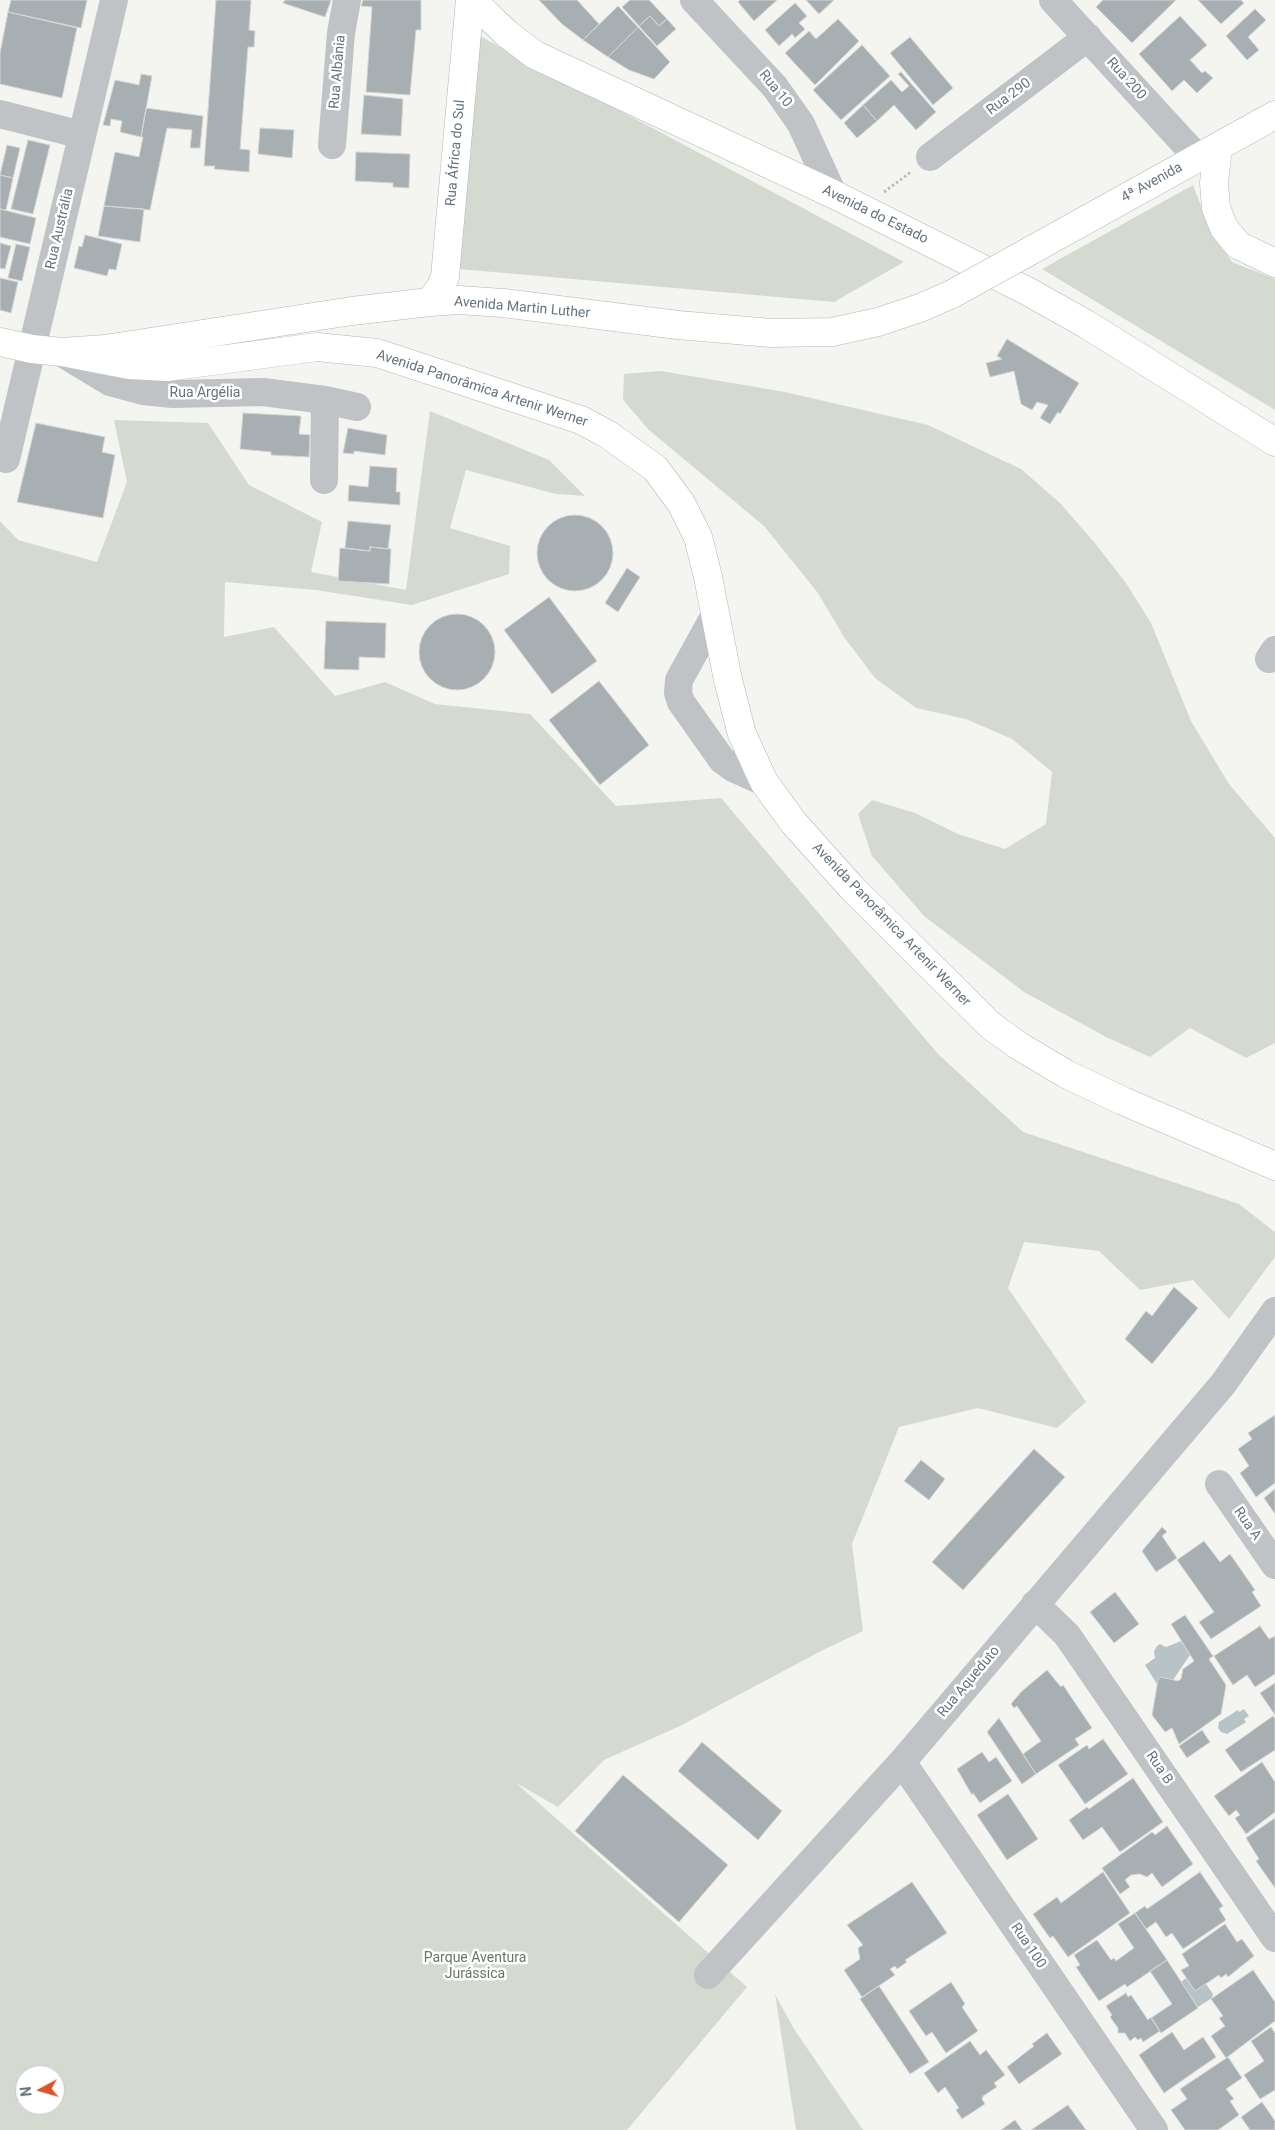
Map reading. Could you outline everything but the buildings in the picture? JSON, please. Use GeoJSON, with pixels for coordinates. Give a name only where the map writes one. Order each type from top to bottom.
{"type":"FeatureCollection","features":[{"type":"Feature","properties":{"kind":"main road","name":"Avenida do Estado"},"geometry":{"type":"LineString","coordinates":[[471,0],[506,33],[535,55],[833,194],[1035,296],[1094,329],[1275,442]]}},
{"type":"Feature","properties":{"kind":"main road","name":"Rua África do Sul"},"geometry":{"type":"LineString","coordinates":[[430,302],[445,277],[471,0]]}},
{"type":"Feature","properties":{"kind":"main road","name":"4ª Avenida"},"geometry":{"type":"LineString","coordinates":[[952,294],[1275,115]]}},
{"type":"Feature","properties":{"kind":"main road"},"geometry":{"type":"LineString","coordinates":[[1208,152],[1214,183],[1216,208],[1224,228],[1238,245],[1275,262]]}},
{"type":"Feature","properties":{"kind":"main road","name":"Avenida Martin Luther"},"geometry":{"type":"LineString","coordinates":[[0,342],[32,349],[62,352],[105,349],[352,311],[460,300],[503,303],[678,325],[780,333],[832,332],[878,322],[920,308],[952,294]]}},
{"type":"Feature","properties":{"kind":"main road","name":"Avenida Panorâmica Artenir Werner"},"geometry":{"type":"LineString","coordinates":[[62,352],[130,365],[167,367],[317,347],[377,353],[581,420],[607,434],[655,468],[681,503],[698,537],[728,680],[742,734],[764,782],[793,822],[852,888],[991,1026],[1019,1046],[1074,1078],[1123,1101],[1275,1166]]}},
{"type":"Feature","properties":{"kind":"street","name":"Rua Austrália"},"geometry":{"type":"LineString","coordinates":[[6,459],[114,0]]}},
{"type":"Feature","properties":{"kind":"street","name":"Rua Albânia"},"geometry":{"type":"LineString","coordinates":[[332,145],[341,33],[347,0]]}},
{"type":"Feature","properties":{"kind":"street","name":"Rua 10"},"geometry":{"type":"LineString","coordinates":[[694,0],[775,87],[801,124],[833,194]]}},
{"type":"Feature","properties":{"kind":"street","name":"Rua 200"},"geometry":{"type":"LineString","coordinates":[[1053,0],[1088,37],[1208,152]]}},
{"type":"Feature","properties":{"kind":"street","name":"Rua 290"},"geometry":{"type":"LineString","coordinates":[[930,157],[1088,37]]}},
{"type":"Feature","properties":{"kind":"street"},"geometry":{"type":"LineString","coordinates":[[0,114],[82,135]]}},
{"type":"Feature","properties":{"kind":"street","name":"Rua Argélia"},"geometry":{"type":"LineString","coordinates":[[62,352],[110,382],[143,391],[173,394],[263,392],[325,400],[357,407]]}},
{"type":"Feature","properties":{"kind":"street"},"geometry":{"type":"LineString","coordinates":[[324,480],[325,400]]}},
{"type":"Feature","properties":{"kind":"street"},"geometry":{"type":"LineString","coordinates":[[715,615],[680,680],[678,693],[680,702],[722,760],[733,768],[764,782]]}},
{"type":"Feature","properties":{"kind":"street","name":"Rua Aqueduto"},"geometry":{"type":"LineString","coordinates":[[708,1975],[902,1762],[1223,1384],[1275,1311]]}},
{"type":"Feature","properties":{"kind":"street","name":"Rua Aqueduto"},"geometry":{"type":"LineString","coordinates":[[1223,1384],[1275,1343]]}},
{"type":"Feature","properties":{"kind":"street","name":"Rua A"},"geometry":{"type":"LineString","coordinates":[[1219,1484],[1275,1565]]}},
{"type":"Feature","properties":{"kind":"street","name":"Rua B"},"geometry":{"type":"LineString","coordinates":[[1035,1604],[1067,1635],[1275,1938]]}},
{"type":"Feature","properties":{"kind":"street","name":"Rua 100"},"geometry":{"type":"LineString","coordinates":[[902,1762],[1154,2130]]}},
{"type":"Feature","properties":{"kind":"path"},"geometry":{"type":"LineString","coordinates":[[876,192],[884,192],[930,157]]}},
{"type":"Feature","properties":{"kind":"green space"},"geometry":{"type":"Polygon","coordinates":[[[476,34],[904,262],[834,302],[459,269],[476,34]]]}},
{"type":"Feature","properties":{"kind":"green space"},"geometry":{"type":"Polygon","coordinates":[[[1193,185],[1211,232],[1232,262],[1275,279],[1275,410],[1042,269],[1193,185]]]}},
{"type":"Feature","properties":{"kind":"green space"},"geometry":{"type":"Polygon","coordinates":[[[661,371],[785,392],[928,425],[1021,469],[1060,503],[1126,583],[1151,623],[1191,721],[1229,784],[1275,838],[1275,1043],[1246,1058],[1190,1028],[1150,1057],[1106,1037],[1024,992],[924,916],[872,856],[858,814],[872,800],[915,813],[958,834],[1005,849],[1046,824],[1052,772],[1012,739],[966,719],[916,708],[875,678],[844,637],[818,593],[764,526],[649,430],[623,400],[624,374],[661,371]]]}},
{"type":"Feature","properties":{"kind":"green space","name":"Parque Aventura Jurássica"},"geometry":{"type":"Polygon","coordinates":[[[430,411],[549,460],[585,496],[556,494],[466,470],[450,528],[510,546],[509,574],[412,605],[316,590],[225,582],[224,637],[274,627],[335,696],[385,682],[435,704],[530,714],[616,806],[721,798],[938,1054],[1023,1132],[1239,1204],[1275,1232],[1275,1257],[1229,1319],[1193,1280],[1140,1290],[1099,1251],[1024,1242],[1008,1288],[1086,1402],[1057,1428],[978,1408],[899,1427],[852,1544],[863,1631],[821,1651],[680,1726],[604,1760],[558,1807],[516,1783],[747,1987],[627,2130],[0,2130],[0,521],[18,540],[97,562],[127,482],[114,420],[208,423],[249,485],[322,522],[311,572],[406,590],[430,411]]]}},
{"type":"Feature","properties":{"kind":"green space"},"geometry":{"type":"Polygon","coordinates":[[[775,1994],[794,2029],[863,2130],[796,2130],[775,1994]]]}},
{"type":"Feature","properties":{"kind":"shaded area"},"geometry":{"type":"Polygon","coordinates":[[[1181,1641],[1190,1655],[1173,1680],[1161,1677],[1157,1684],[1145,1665],[1155,1658],[1154,1651],[1160,1644],[1166,1647],[1181,1641]]]}},
{"type":"Feature","properties":{"kind":"shaded area"},"geometry":{"type":"Polygon","coordinates":[[[1244,1709],[1249,1716],[1244,1719],[1246,1722],[1227,1734],[1221,1732],[1218,1728],[1219,1722],[1238,1710],[1239,1712],[1244,1709]]]}},
{"type":"Feature","properties":{"kind":"shaded area"},"geometry":{"type":"Polygon","coordinates":[[[1186,1978],[1195,1991],[1206,1984],[1213,1994],[1212,1998],[1198,2007],[1181,1982],[1186,1978]]]}}]}
